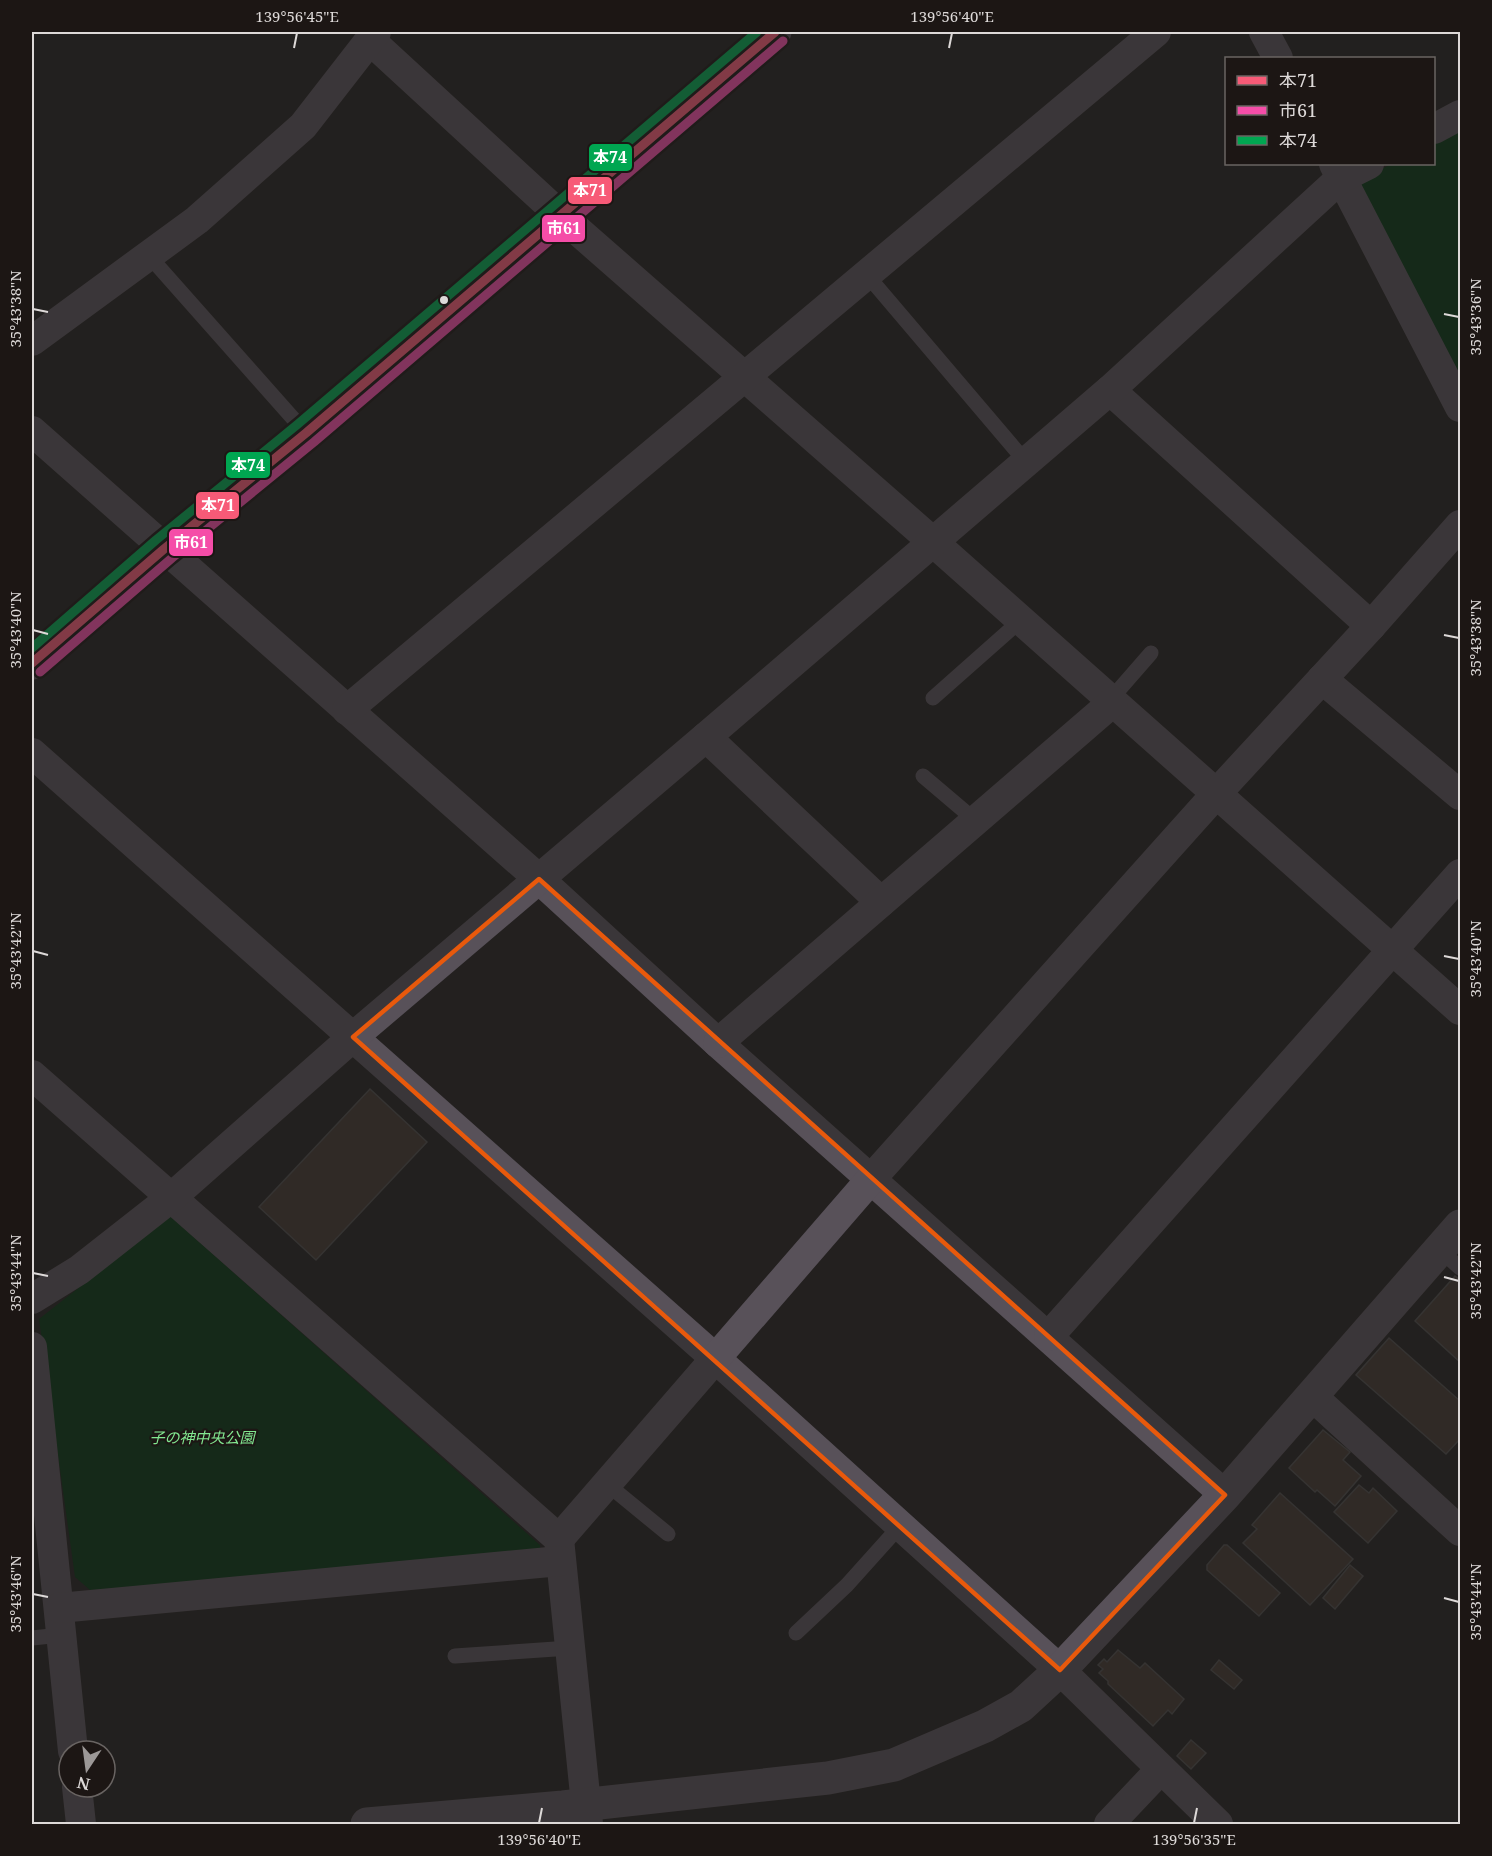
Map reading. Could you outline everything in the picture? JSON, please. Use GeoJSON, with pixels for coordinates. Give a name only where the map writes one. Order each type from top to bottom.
{"type":"FeatureCollection","features":[{"type":"Feature","properties":{"kind":"street"},"geometry":{"type":"LineString","coordinates":[[32,663],[164,549],[306,433],[775,32]]}},
{"type":"Feature","properties":{"kind":"street"},"geometry":{"type":"LineString","coordinates":[[347,710],[746,378],[1156,32]]}},
{"type":"Feature","properties":{"kind":"street"},"geometry":{"type":"LineString","coordinates":[[1264,32],[1277,57]]}},
{"type":"Feature","properties":{"kind":"street"},"geometry":{"type":"LineString","coordinates":[[32,341],[150,257],[197,220],[303,126],[373,36],[560,215],[1461,1010]]}},
{"type":"Feature","properties":{"kind":"street"},"geometry":{"type":"LineString","coordinates":[[1435,128],[1461,115]]}},
{"type":"Feature","properties":{"kind":"street"},"geometry":{"type":"LineString","coordinates":[[32,1299],[80,1270],[172,1197],[352,1037],[1110,390],[1337,171],[1364,165]]}},
{"type":"Feature","properties":{"kind":"street"},"geometry":{"type":"LineString","coordinates":[[1337,171],[1461,407]]}},
{"type":"Feature","properties":{"kind":"street"},"geometry":{"type":"LineString","coordinates":[[1110,390],[1371,626]]}},
{"type":"Feature","properties":{"kind":"street"},"geometry":{"type":"LineString","coordinates":[[32,431],[539,879],[718,1043],[1225,1495]]}},
{"type":"Feature","properties":{"kind":"street"},"geometry":{"type":"LineString","coordinates":[[60,1622],[559,1550],[607,1484],[871,1179],[1216,794],[1458,531]]}},
{"type":"Feature","properties":{"kind":"street"},"geometry":{"type":"LineString","coordinates":[[1322,679],[1461,795]]}},
{"type":"Feature","properties":{"kind":"street"},"geometry":{"type":"LineString","coordinates":[[718,1043],[1112,701]]}},
{"type":"Feature","properties":{"kind":"street"},"geometry":{"type":"LineString","coordinates":[[706,737],[881,902]]}},
{"type":"Feature","properties":{"kind":"street"},"geometry":{"type":"LineString","coordinates":[[32,753],[716,1359],[1060,1671],[1218,1824]]}},
{"type":"Feature","properties":{"kind":"street"},"geometry":{"type":"LineString","coordinates":[[1049,1336],[1461,874]]}},
{"type":"Feature","properties":{"kind":"street"},"geometry":{"type":"LineString","coordinates":[[32,1075],[172,1197],[559,1550],[587,1814]]}},
{"type":"Feature","properties":{"kind":"street"},"geometry":{"type":"LineString","coordinates":[[367,1824],[587,1814],[828,1778],[894,1765],[986,1726],[1021,1706],[1060,1671],[1225,1495],[1312,1396],[1454,1248]]}},
{"type":"Feature","properties":{"kind":"street"},"geometry":{"type":"LineString","coordinates":[[32,1347],[72,1739]]}},
{"type":"Feature","properties":{"kind":"street"},"geometry":{"type":"LineString","coordinates":[[1312,1396],[1461,1531]]}},
{"type":"Feature","properties":{"kind":"street"},"geometry":{"type":"LineString","coordinates":[[1109,1824],[1161,1769]]}},
{"type":"Feature","properties":{"kind":"street"},"geometry":{"type":"LineString","coordinates":[[78,1799],[81,1824]]}},
{"type":"Feature","properties":{"kind":"lane"},"geometry":{"type":"LineString","coordinates":[[150,257],[306,433]]}},
{"type":"Feature","properties":{"kind":"lane"},"geometry":{"type":"LineString","coordinates":[[867,275],[1026,462]]}},
{"type":"Feature","properties":{"kind":"lane"},"geometry":{"type":"LineString","coordinates":[[933,698],[1020,620]]}},
{"type":"Feature","properties":{"kind":"lane"},"geometry":{"type":"LineString","coordinates":[[1112,701],[1151,653]]}},
{"type":"Feature","properties":{"kind":"lane"},"geometry":{"type":"LineString","coordinates":[[923,776],[976,821]]}},
{"type":"Feature","properties":{"kind":"lane"},"geometry":{"type":"LineString","coordinates":[[607,1484],[668,1534]]}},
{"type":"Feature","properties":{"kind":"lane"},"geometry":{"type":"LineString","coordinates":[[796,1633],[847,1585],[900,1526]]}},
{"type":"Feature","properties":{"kind":"lane"},"geometry":{"type":"LineString","coordinates":[[32,1638],[60,1622]]}},
{"type":"Feature","properties":{"kind":"lane"},"geometry":{"type":"LineString","coordinates":[[455,1656],[570,1648]]}},
{"type":"Feature","properties":{"kind":"highlighted area"},"geometry":{"type":"Polygon","coordinates":[[[539,879],[1225,1495],[1060,1670],[353,1037],[539,879]]]}},
{"type":"Feature","properties":{"kind":"green space"},"geometry":{"type":"Polygon","coordinates":[[[1460,127],[1460,379],[1353,184],[1389,165],[1435,165],[1435,140],[1460,127]]]}},
{"type":"Feature","properties":{"kind":"green space","name":"子の神中央公園"},"geometry":{"type":"Polygon","coordinates":[[[170,1216],[540,1545],[540,1558],[90,1590],[75,1577],[39,1319],[170,1216]]]}},
{"type":"Feature","properties":{"kind":"building"},"geometry":{"type":"Polygon","coordinates":[[[370,1089],[427,1142],[316,1260],[259,1207],[370,1089]]]}},
{"type":"Feature","properties":{"kind":"building"},"geometry":{"type":"Polygon","coordinates":[[[1455,1276],[1460,1280],[1460,1362],[1415,1321],[1455,1276]]]}},
{"type":"Feature","properties":{"kind":"building"},"geometry":{"type":"Polygon","coordinates":[[[1389,1338],[1460,1401],[1460,1439],[1446,1454],[1356,1375],[1389,1338]]]}},
{"type":"Feature","properties":{"kind":"building"},"geometry":{"type":"Polygon","coordinates":[[[1323,1430],[1350,1452],[1343,1460],[1361,1476],[1335,1506],[1317,1490],[1315,1492],[1289,1468],[1323,1430]]]}},
{"type":"Feature","properties":{"kind":"building"},"geometry":{"type":"Polygon","coordinates":[[[1359,1485],[1369,1493],[1373,1488],[1397,1511],[1368,1543],[1334,1512],[1359,1485]]]}},
{"type":"Feature","properties":{"kind":"building"},"geometry":{"type":"Polygon","coordinates":[[[1280,1493],[1353,1559],[1310,1605],[1243,1543],[1257,1529],[1252,1525],[1280,1493]]]}},
{"type":"Feature","properties":{"kind":"building"},"geometry":{"type":"Polygon","coordinates":[[[1224,1545],[1227,1545],[1280,1593],[1259,1616],[1207,1570],[1207,1565],[1224,1545]]]}},
{"type":"Feature","properties":{"kind":"building"},"geometry":{"type":"Polygon","coordinates":[[[1350,1565],[1363,1576],[1335,1609],[1323,1598],[1350,1565]]]}},
{"type":"Feature","properties":{"kind":"building"},"geometry":{"type":"Polygon","coordinates":[[[1118,1650],[1140,1668],[1145,1663],[1184,1699],[1172,1714],[1168,1710],[1153,1726],[1108,1684],[1108,1681],[1099,1673],[1103,1669],[1098,1665],[1104,1659],[1107,1662],[1118,1650]]]}},
{"type":"Feature","properties":{"kind":"building"},"geometry":{"type":"Polygon","coordinates":[[[1219,1660],[1242,1680],[1234,1689],[1211,1670],[1219,1660]]]}},
{"type":"Feature","properties":{"kind":"building"},"geometry":{"type":"Polygon","coordinates":[[[1191,1740],[1206,1753],[1191,1769],[1177,1756],[1191,1740]]]}},
{"type":"Feature","properties":{"kind":"transit line","name":"本74"},"geometry":{"type":"LineString","coordinates":[[32,648],[156,540],[298,424],[757,32]]}},
{"type":"Feature","properties":{"kind":"transit line","name":"本71"},"geometry":{"type":"LineString","coordinates":[[32,663],[164,549],[306,433],[775,32]]}},
{"type":"Feature","properties":{"kind":"transit line","name":"市61"},"geometry":{"type":"LineString","coordinates":[[40,672],[172,558],[314,442],[783,41]]}}]}
